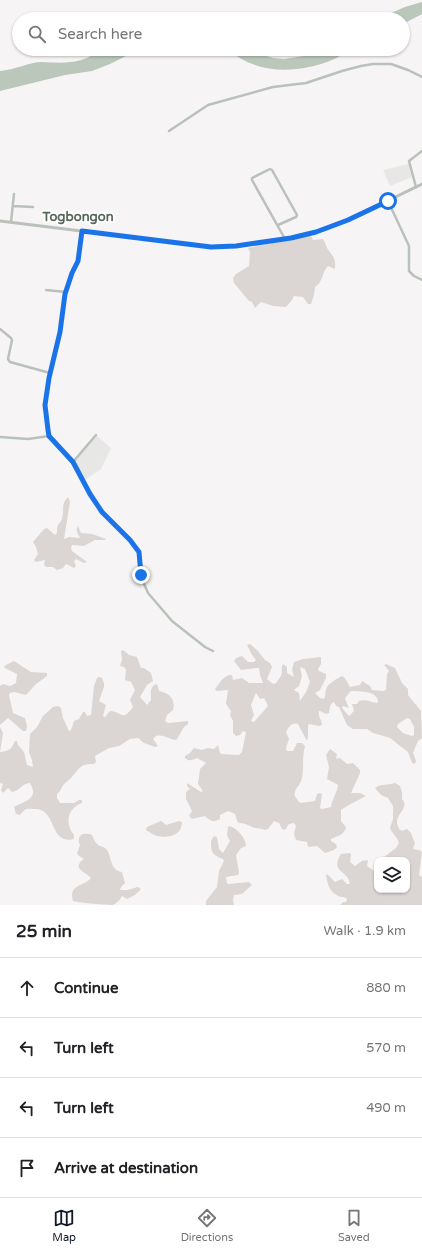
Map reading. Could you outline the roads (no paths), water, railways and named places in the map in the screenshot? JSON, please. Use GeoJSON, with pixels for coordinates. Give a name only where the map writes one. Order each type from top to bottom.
{"type":"FeatureCollection","features":[{"type":"Feature","properties":{"kind":"street"},"geometry":{"type":"LineString","coordinates":[[168,131],[208,105],[273,87],[306,83],[361,66],[391,64],[422,77]]}},
{"type":"Feature","properties":{"kind":"street"},"geometry":{"type":"LineString","coordinates":[[416,187],[409,162],[411,158],[422,151]]}},
{"type":"Feature","properties":{"kind":"street"},"geometry":{"type":"LineString","coordinates":[[278,225],[296,217],[297,215],[271,169],[252,179],[285,239]]}},
{"type":"Feature","properties":{"kind":"street"},"geometry":{"type":"LineString","coordinates":[[0,221],[211,247],[236,246],[285,239],[316,232],[337,225],[422,184]]}},
{"type":"Feature","properties":{"kind":"street"},"geometry":{"type":"LineString","coordinates":[[11,222],[14,194]]}},
{"type":"Feature","properties":{"kind":"street"},"geometry":{"type":"LineString","coordinates":[[388,201],[409,246],[410,271],[414,276],[422,280]]}},
{"type":"Feature","properties":{"kind":"street"},"geometry":{"type":"LineString","coordinates":[[13,206],[33,207]]}},
{"type":"Feature","properties":{"kind":"street"},"geometry":{"type":"LineString","coordinates":[[82,231],[78,261],[72,273],[66,292],[60,332],[50,373],[45,405],[49,436],[73,462],[90,494],[102,512],[130,540],[139,552],[142,579],[148,593],[172,621],[205,647],[213,651]]}},
{"type":"Feature","properties":{"kind":"street"},"geometry":{"type":"LineString","coordinates":[[46,290],[66,292]]}},
{"type":"Feature","properties":{"kind":"street"},"geometry":{"type":"LineString","coordinates":[[0,329],[12,340],[8,359],[10,362],[50,373]]}},
{"type":"Feature","properties":{"kind":"street"},"geometry":{"type":"LineString","coordinates":[[73,462],[96,435]]}},
{"type":"Feature","properties":{"kind":"street"},"geometry":{"type":"LineString","coordinates":[[0,437],[28,439],[49,436]]}},
{"type":"Feature","properties":{"kind":"district","name":"Togbongon"},"geometry":{"type":"Point","coordinates":[78,217]}}]}
